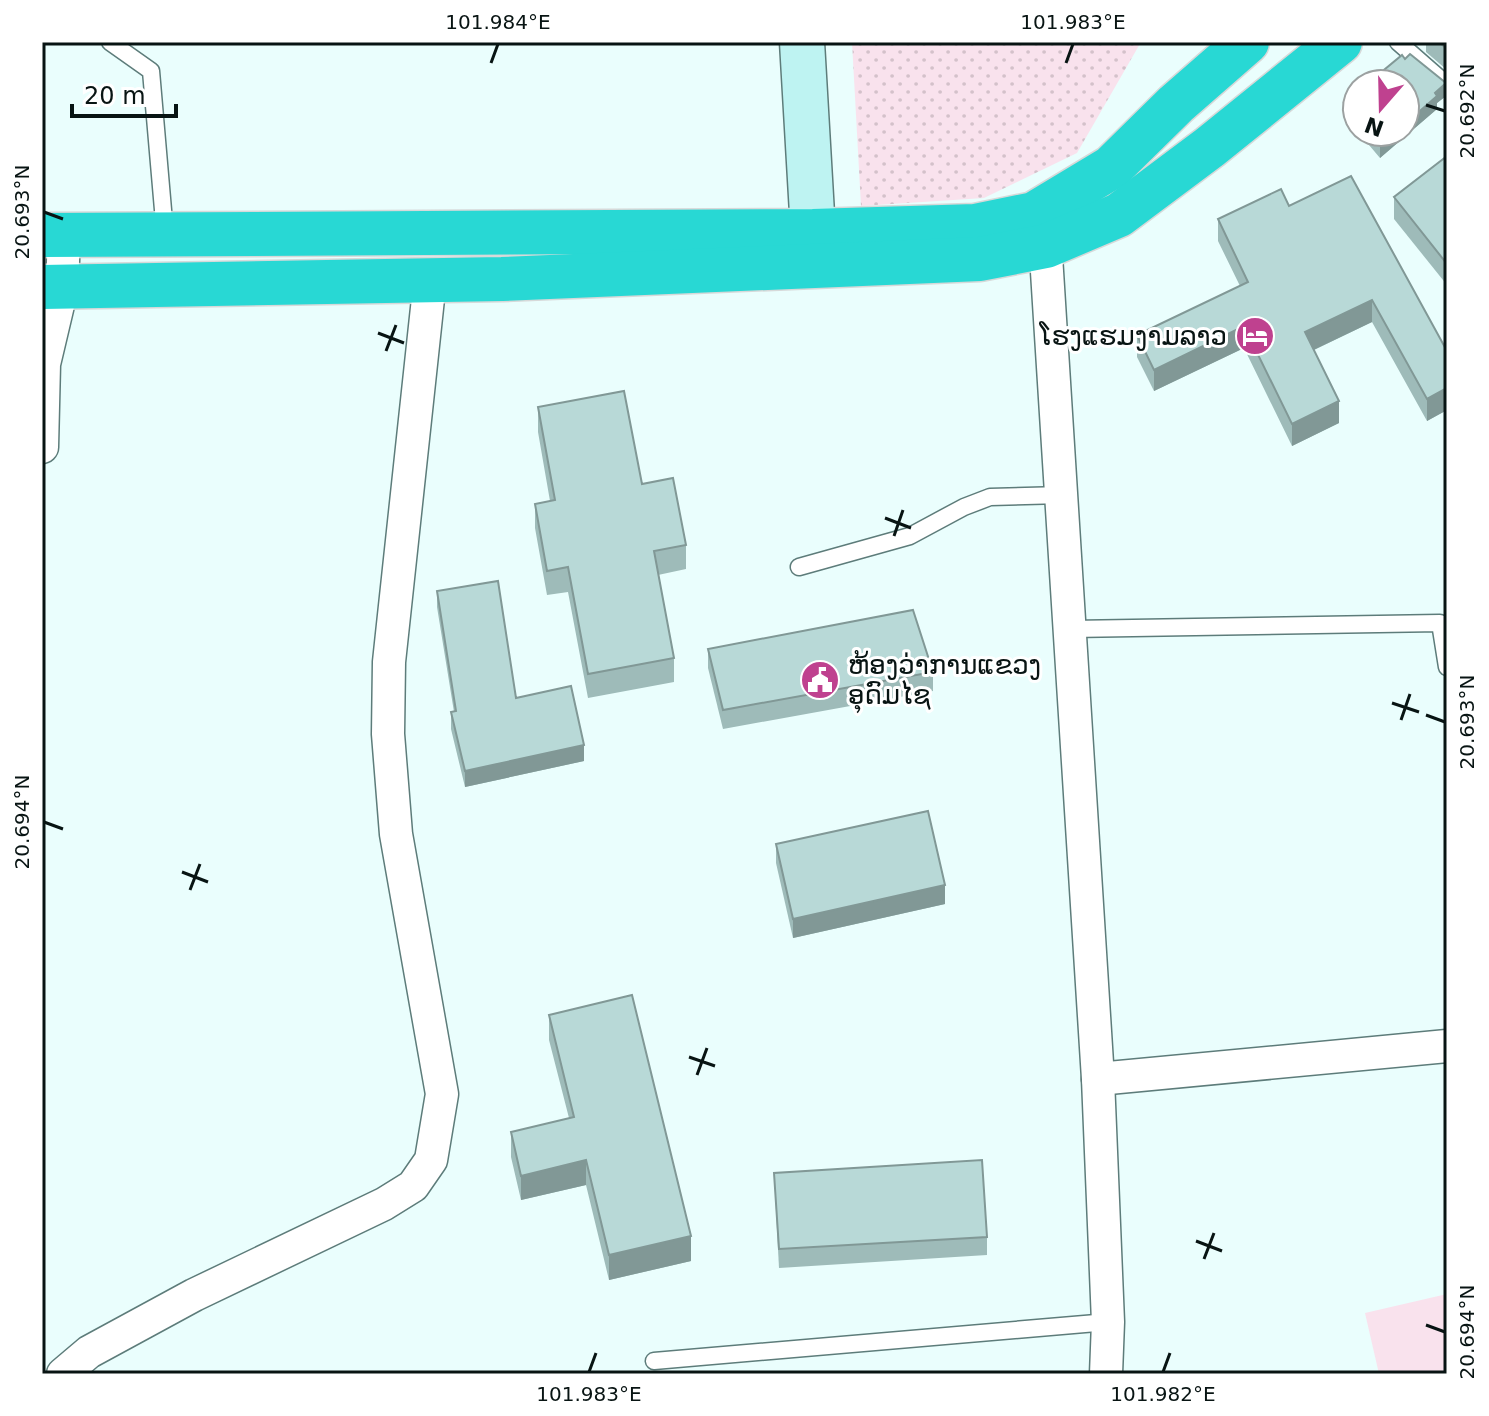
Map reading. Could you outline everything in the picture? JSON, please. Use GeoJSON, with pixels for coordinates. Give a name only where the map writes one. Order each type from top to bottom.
{"type":"FeatureCollection","features":[{"type":"Feature","properties":{"kind":"highway"},"geometry":{"type":"LineString","coordinates":[[1044,227],[1119,215],[1210,147],[1340,42]]}},
{"type":"Feature","properties":{"kind":"highway"},"geometry":{"type":"LineString","coordinates":[[52,288],[502,279],[980,259],[1044,227],[1240,46]]}},
{"type":"Feature","properties":{"kind":"highway"},"geometry":{"type":"LineString","coordinates":[[53,235],[813,231],[975,226],[1034,214],[1044,227]]}},
{"type":"Feature","properties":{"kind":"highway"},"geometry":{"type":"LineString","coordinates":[[499,234],[502,279]]}},
{"type":"Feature","properties":{"kind":"street"},"geometry":{"type":"LineString","coordinates":[[802,42],[813,231]]}},
{"type":"Feature","properties":{"kind":"street"},"geometry":{"type":"LineString","coordinates":[[1044,227],[1098,1079],[1108,1322],[1106,1374]]}},
{"type":"Feature","properties":{"kind":"street"},"geometry":{"type":"LineString","coordinates":[[42,447],[53,235]]}},
{"type":"Feature","properties":{"kind":"street"},"geometry":{"type":"LineString","coordinates":[[63,1374],[89,1352],[194,1295],[384,1204],[413,1186],[431,1160],[442,1094],[396,834],[388,734],[389,662],[430,280]]}},
{"type":"Feature","properties":{"kind":"street"},"geometry":{"type":"LineString","coordinates":[[1098,1079],[1447,1046]]}},
{"type":"Feature","properties":{"kind":"lane"},"geometry":{"type":"LineString","coordinates":[[110,42],[151,71],[165,234]]}},
{"type":"Feature","properties":{"kind":"lane"},"geometry":{"type":"LineString","coordinates":[[1398,42],[1447,85]]}},
{"type":"Feature","properties":{"kind":"lane"},"geometry":{"type":"LineString","coordinates":[[799,567],[910,536],[964,507],[990,497],[1063,495]]}},
{"type":"Feature","properties":{"kind":"lane"},"geometry":{"type":"LineString","coordinates":[[1071,629],[1440,623],[1447,667]]}},
{"type":"Feature","properties":{"kind":"lane"},"geometry":{"type":"LineString","coordinates":[[654,1361],[1108,1322]]}},
{"type":"Feature","properties":{"kind":"shaded area"},"geometry":{"type":"Polygon","coordinates":[[[852,42],[1141,42],[1077,153],[984,198],[861,206],[852,42]]]}},
{"type":"Feature","properties":{"kind":"shaded area"},"geometry":{"type":"Polygon","coordinates":[[[1447,1294],[1447,1374],[1379,1374],[1365,1313],[1447,1294]]]}},
{"type":"Feature","properties":{"kind":"building"},"geometry":{"type":"Polygon","coordinates":[[[1410,54],[1446,83],[1421,110],[1421,68],[1386,68],[1402,55],[1405,59],[1410,54]]]}},
{"type":"Feature","properties":{"kind":"building"},"geometry":{"type":"Polygon","coordinates":[[[1447,156],[1447,264],[1394,197],[1447,156]]]}},
{"type":"Feature","properties":{"kind":"building"},"geometry":{"type":"Polygon","coordinates":[[[1351,176],[1447,351],[1447,388],[1427,399],[1372,300],[1305,332],[1339,401],[1292,424],[1244,326],[1154,370],[1137,335],[1248,282],[1218,219],[1281,189],[1289,206],[1351,176]]]}},
{"type":"Feature","properties":{"kind":"building"},"geometry":{"type":"Polygon","coordinates":[[[624,391],[642,484],[673,478],[686,545],[654,551],[674,658],[588,674],[568,567],[547,571],[535,504],[555,500],[538,407],[624,391]]]}},
{"type":"Feature","properties":{"kind":"building"},"geometry":{"type":"Polygon","coordinates":[[[498,581],[516,698],[571,686],[584,745],[465,771],[451,712],[456,711],[437,591],[498,581]]]}},
{"type":"Feature","properties":{"kind":"building","name":"ຫ້ອງວ່າການແຂວງ ອຸດົມໄຊ"},"geometry":{"type":"Polygon","coordinates":[[[913,610],[933,672],[723,710],[708,649],[913,610]]]}},
{"type":"Feature","properties":{"kind":"building"},"geometry":{"type":"Polygon","coordinates":[[[928,811],[945,885],[793,919],[776,844],[928,811]]]}},
{"type":"Feature","properties":{"kind":"building"},"geometry":{"type":"Polygon","coordinates":[[[632,995],[691,1236],[609,1255],[586,1160],[521,1176],[511,1132],[574,1117],[549,1015],[632,995]]]}},
{"type":"Feature","properties":{"kind":"building"},"geometry":{"type":"Polygon","coordinates":[[[982,1160],[987,1237],[779,1249],[774,1173],[982,1160]]]}},
{"type":"Feature","properties":{"kind":"place","name":"ໂຮງແຮມງາມລາວ"},"geometry":{"type":"Point","coordinates":[1255,336]}},
{"type":"Feature","properties":{"kind":"place","name":"ຫ້ອງວ່າການແຂວງ ອຸດົມໄຊ"},"geometry":{"type":"Point","coordinates":[820,680]}}]}
